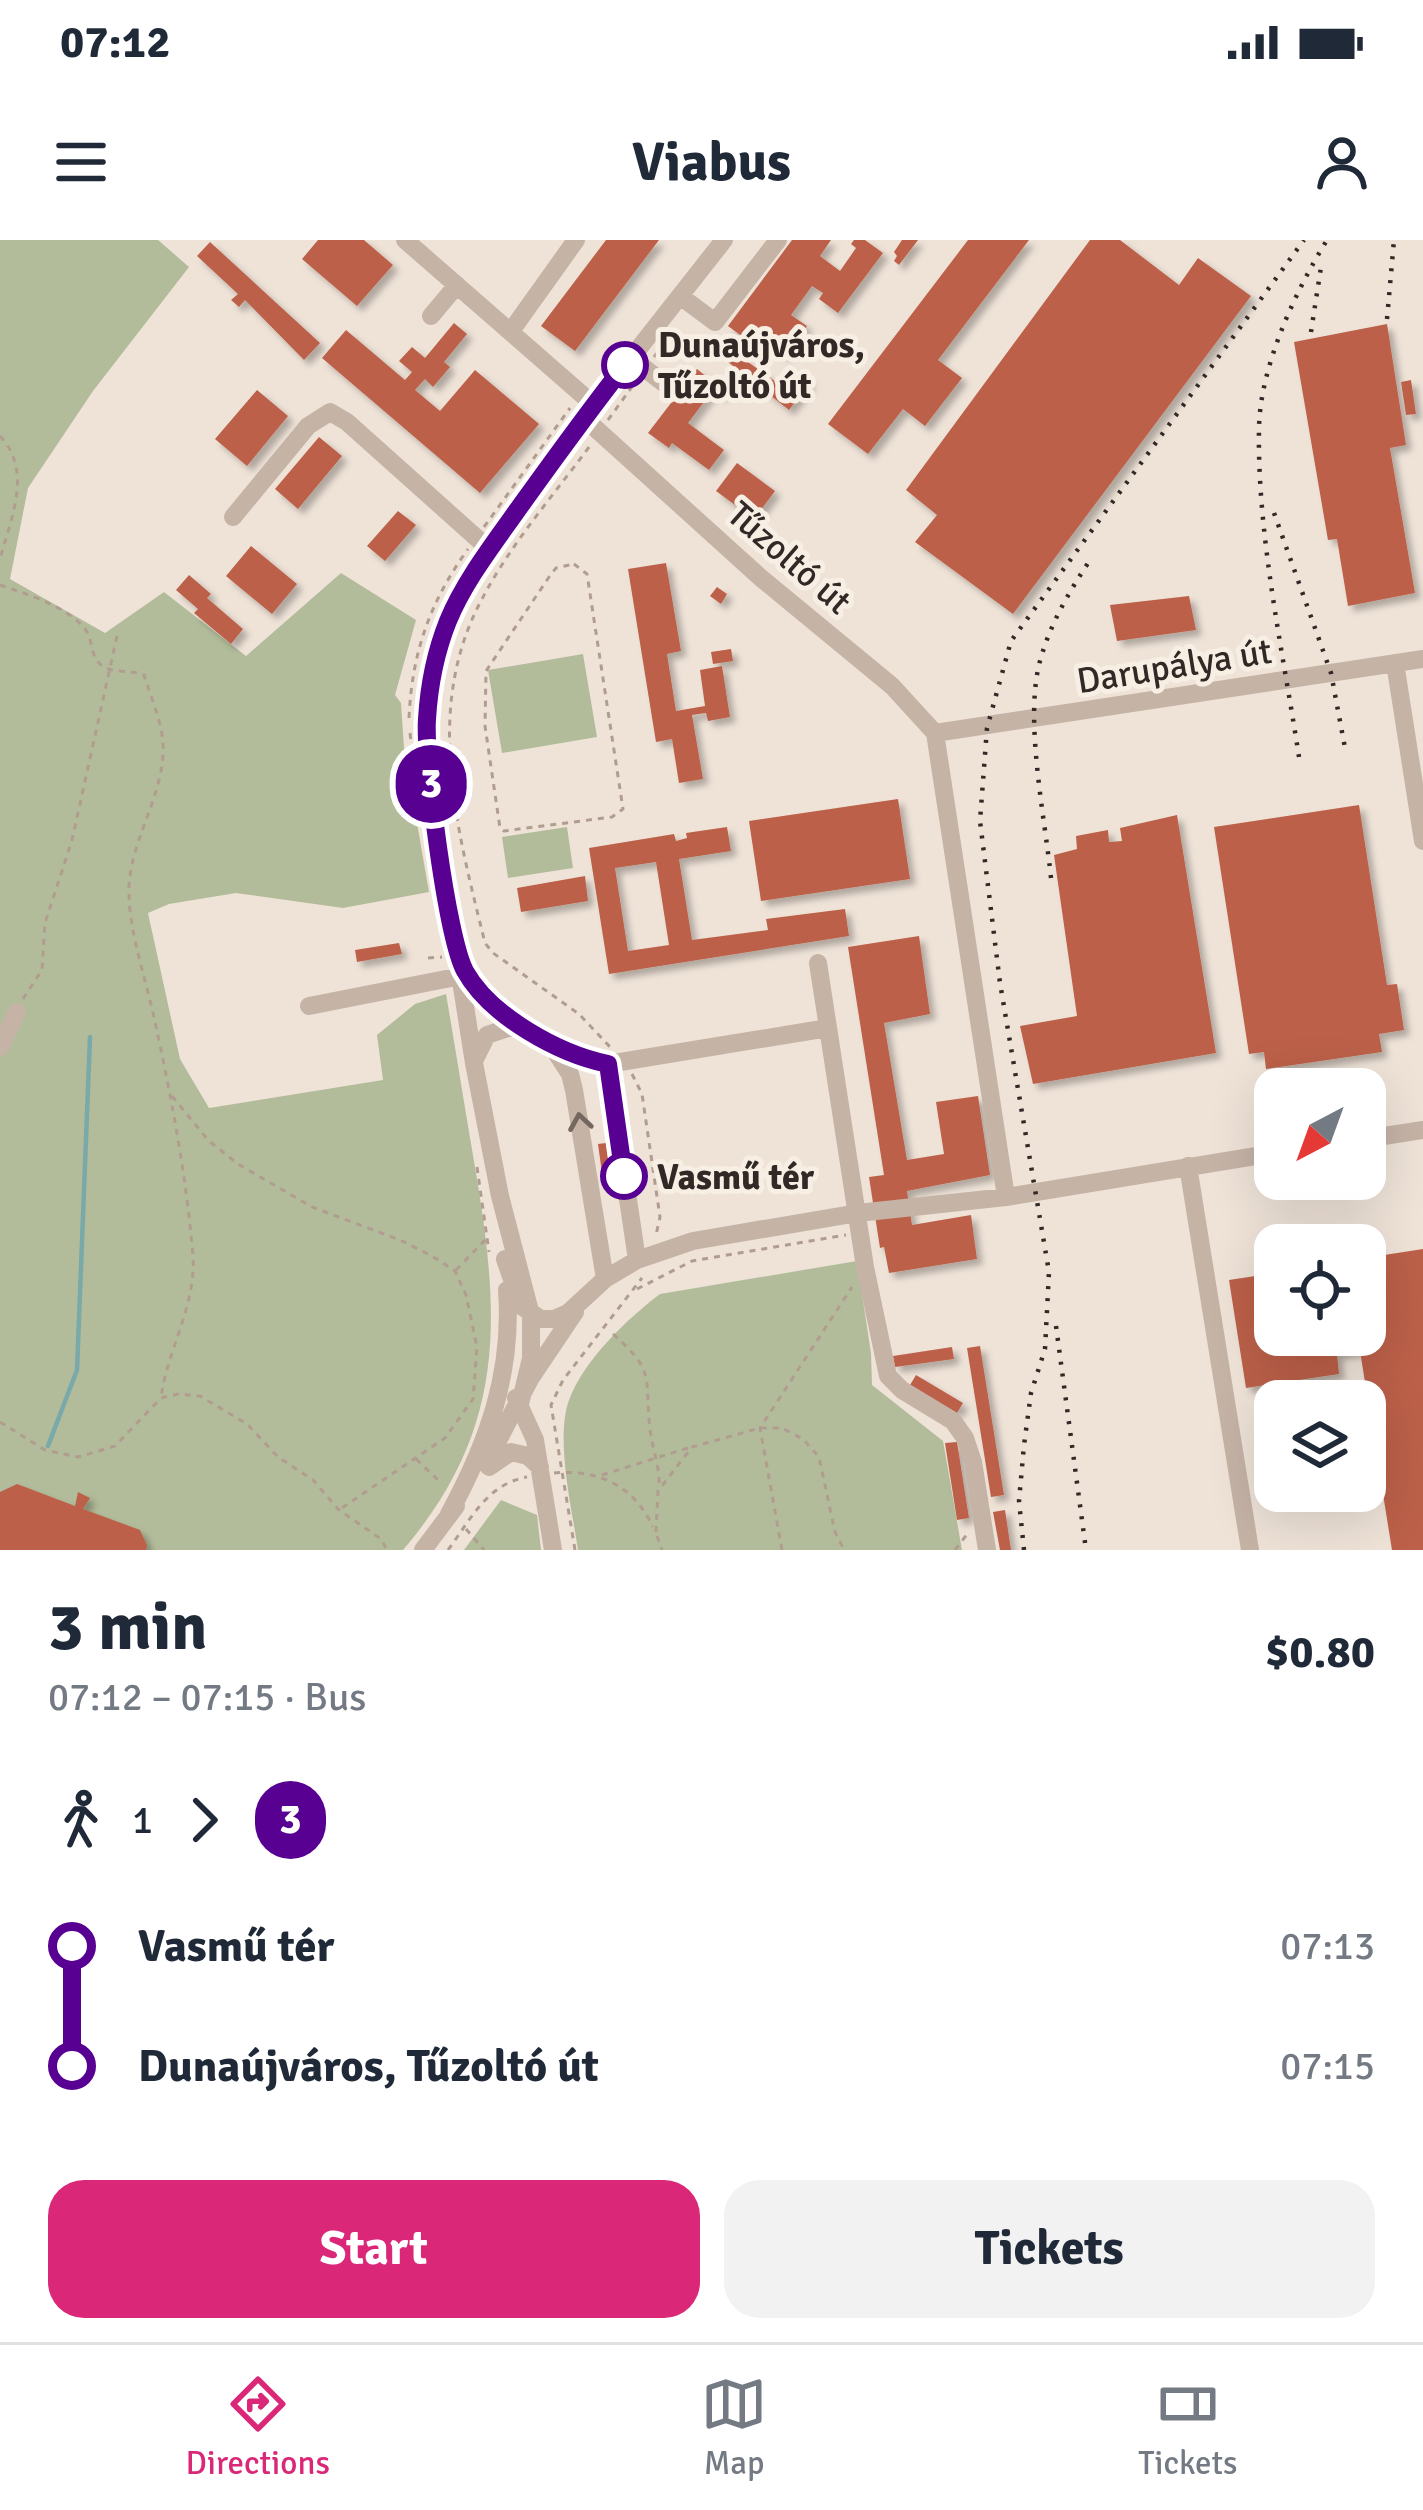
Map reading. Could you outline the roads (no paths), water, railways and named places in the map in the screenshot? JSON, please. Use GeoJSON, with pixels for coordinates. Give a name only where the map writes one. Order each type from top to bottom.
{"type":"FeatureCollection","features":[{"type":"Feature","properties":{"kind":"street","name":"Tűzoltó út"},"geometry":{"type":"LineString","coordinates":[[405,240],[511,331],[586,406],[599,432],[761,578],[892,686],[935,733]]}},
{"type":"Feature","properties":{"kind":"street"},"geometry":{"type":"LineString","coordinates":[[511,331],[576,240]]}},
{"type":"Feature","properties":{"kind":"street"},"geometry":{"type":"LineString","coordinates":[[520,1404],[531,1358],[530,1315],[454,978],[457,952],[426,722],[434,670],[449,618],[483,544],[586,406],[631,358],[724,240]]}},
{"type":"Feature","properties":{"kind":"street"},"geometry":{"type":"LineString","coordinates":[[680,296],[715,322],[778,240]]}},
{"type":"Feature","properties":{"kind":"street"},"geometry":{"type":"LineString","coordinates":[[431,316],[457,285]]}},
{"type":"Feature","properties":{"kind":"street"},"geometry":{"type":"LineString","coordinates":[[631,358],[673,390]]}},
{"type":"Feature","properties":{"kind":"street"},"geometry":{"type":"LineString","coordinates":[[233,517],[308,425],[330,412],[483,544]]}},
{"type":"Feature","properties":{"kind":"street","name":"Darupálya út"},"geometry":{"type":"LineString","coordinates":[[935,733],[1423,658]]}},
{"type":"Feature","properties":{"kind":"street"},"geometry":{"type":"LineString","coordinates":[[1396,663],[1423,841]]}},
{"type":"Feature","properties":{"kind":"street"},"geometry":{"type":"LineString","coordinates":[[935,733],[1006,1197]]}},
{"type":"Feature","properties":{"kind":"street"},"geometry":{"type":"LineString","coordinates":[[457,952],[484,996],[548,1040],[591,1060],[615,1063],[828,1028]]}},
{"type":"Feature","properties":{"kind":"street"},"geometry":{"type":"LineString","coordinates":[[818,963],[865,1267],[888,1376],[902,1390],[953,1420],[965,1438],[987,1550]]}},
{"type":"Feature","properties":{"kind":"street"},"geometry":{"type":"LineString","coordinates":[[309,1006],[454,978]]}},
{"type":"Feature","properties":{"kind":"street"},"geometry":{"type":"LineString","coordinates":[[0,1047],[17,1012]]}},
{"type":"Feature","properties":{"kind":"street"},"geometry":{"type":"LineString","coordinates":[[474,1064],[487,1035],[528,1028]]}},
{"type":"Feature","properties":{"kind":"street"},"geometry":{"type":"LineString","coordinates":[[548,1040],[570,1073],[605,1279]]}},
{"type":"Feature","properties":{"kind":"street"},"geometry":{"type":"LineString","coordinates":[[615,1063],[644,1257]]}},
{"type":"Feature","properties":{"kind":"street"},"geometry":{"type":"LineString","coordinates":[[1386,1136],[1423,1130]]}},
{"type":"Feature","properties":{"kind":"street"},"geometry":{"type":"LineString","coordinates":[[498,1258],[530,1315],[554,1319],[605,1279],[644,1257],[693,1240],[860,1223],[1254,1156]]}},
{"type":"Feature","properties":{"kind":"street"},"geometry":{"type":"LineString","coordinates":[[1188,1166],[1250,1550]]}},
{"type":"Feature","properties":{"kind":"street"},"geometry":{"type":"LineString","coordinates":[[500,1196],[498,1258],[509,1383],[535,1440],[553,1550]]}},
{"type":"Feature","properties":{"kind":"street"},"geometry":{"type":"LineString","coordinates":[[423,1550],[457,1521],[540,1362],[585,1298]]}},
{"type":"Feature","properties":{"kind":"street"},"geometry":{"type":"LineString","coordinates":[[457,1521],[484,1448],[508,1345]]}},
{"type":"Feature","properties":{"kind":"street"},"geometry":{"type":"LineString","coordinates":[[474,1482],[511,1452],[528,1456],[540,1471]]}},
{"type":"Feature","properties":{"kind":"waterway"},"geometry":{"type":"LineString","coordinates":[[48,1446],[77,1370],[90,1037]]}},
{"type":"Feature","properties":{"kind":"railway"},"geometry":{"type":"LineString","coordinates":[[1024,1550],[1019,1501],[1024,1445],[1031,1393],[1045,1349],[1049,1272],[1000,983],[980,821],[987,728],[1011,641],[1304,240]]}},
{"type":"Feature","properties":{"kind":"railway"},"geometry":{"type":"LineString","coordinates":[[1299,757],[1267,551],[1259,428],[1266,380],[1281,331],[1327,240]]}},
{"type":"Feature","properties":{"kind":"railway"},"geometry":{"type":"LineString","coordinates":[[1387,319],[1394,240]]}},
{"type":"Feature","properties":{"kind":"railway"},"geometry":{"type":"LineString","coordinates":[[1311,332],[1321,267]]}},
{"type":"Feature","properties":{"kind":"railway"},"geometry":{"type":"LineString","coordinates":[[1274,513],[1331,673],[1345,748]]}},
{"type":"Feature","properties":{"kind":"railway"},"geometry":{"type":"LineString","coordinates":[[1051,878],[1035,739],[1036,685],[1055,621],[1090,560]]}},
{"type":"Feature","properties":{"kind":"railway"},"geometry":{"type":"LineString","coordinates":[[1056,1326],[1086,1550]]}},
{"type":"Feature","properties":{"kind":"place","name":"Dunaújváros, Tűzoltó út"},"geometry":{"type":"Point","coordinates":[625,365]}},
{"type":"Feature","properties":{"kind":"place","name":"Vasmű tér"},"geometry":{"type":"Point","coordinates":[624,1176]}}]}
